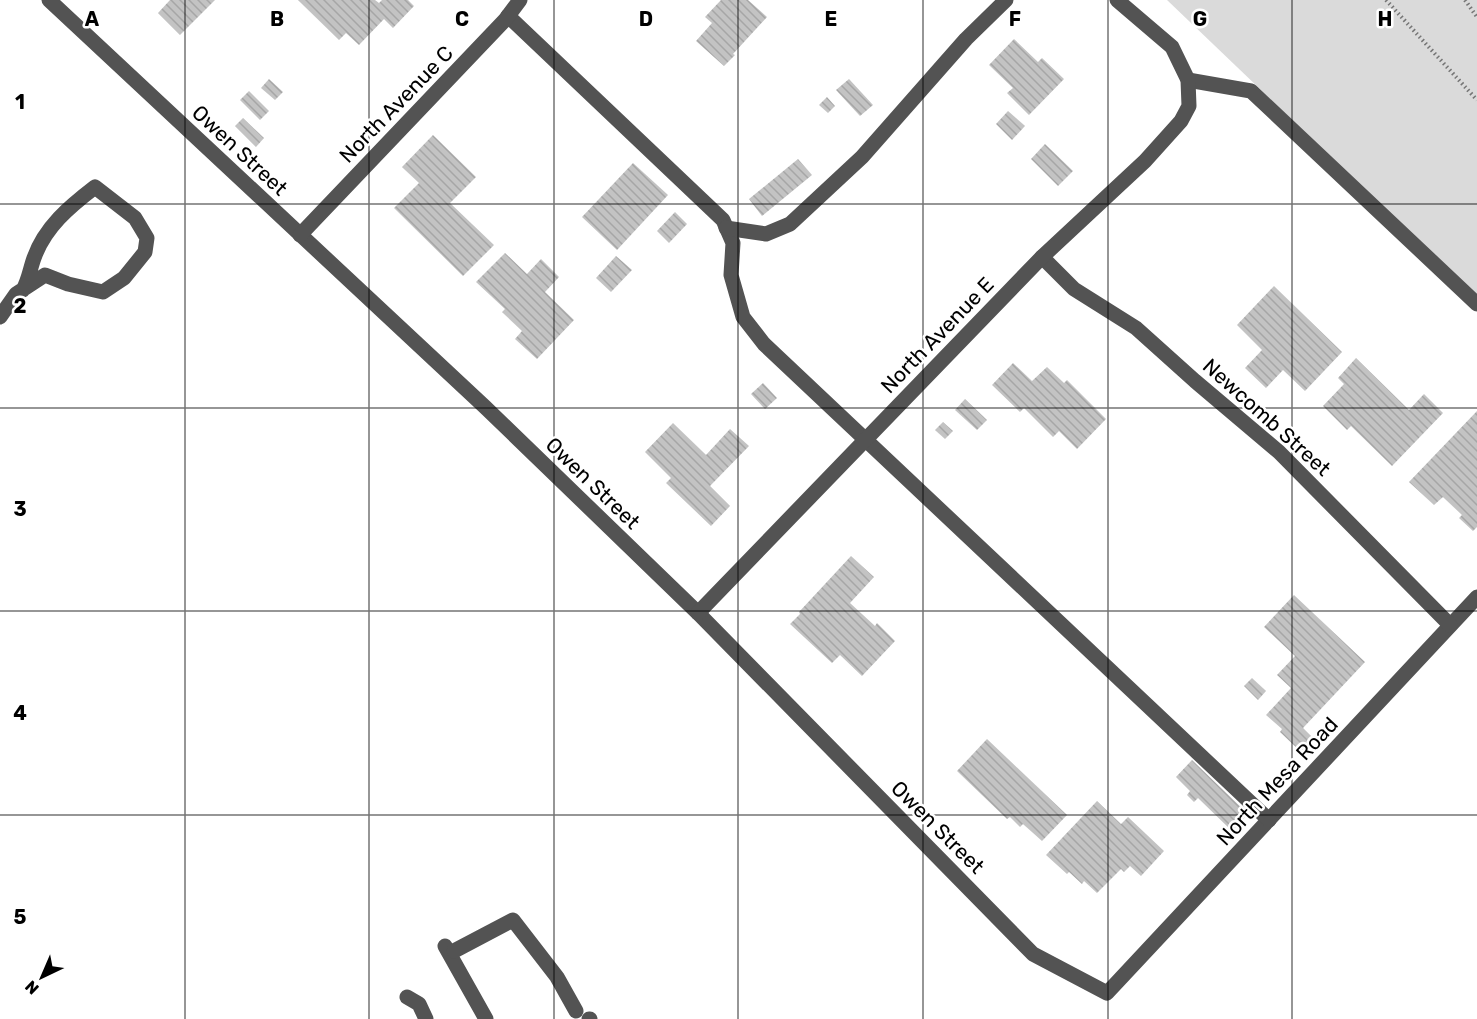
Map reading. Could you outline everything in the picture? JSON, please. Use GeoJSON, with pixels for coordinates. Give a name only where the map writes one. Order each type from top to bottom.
{"type":"FeatureCollection","features":[{"type":"Feature","properties":{"kind":"street","name":"Owen Street"},"geometry":{"type":"LineString","coordinates":[[49,0],[485,407],[698,614],[1034,954],[1107,993]]}},
{"type":"Feature","properties":{"kind":"street","name":"North Avenue C"},"geometry":{"type":"LineString","coordinates":[[300,235],[508,16],[520,0]]}},
{"type":"Feature","properties":{"kind":"street"},"geometry":{"type":"LineString","coordinates":[[726,228],[766,234],[790,224],[862,157],[966,39],[1006,0]]}},
{"type":"Feature","properties":{"kind":"street"},"geometry":{"type":"LineString","coordinates":[[1118,0],[1172,47],[1188,80],[1251,91],[1477,304]]}},
{"type":"Feature","properties":{"kind":"street"},"geometry":{"type":"LineString","coordinates":[[508,16],[723,220],[733,243],[731,275],[743,317],[764,344],[1269,820]]}},
{"type":"Feature","properties":{"kind":"street","name":"North Avenue E"},"geometry":{"type":"LineString","coordinates":[[698,614],[1042,257],[1145,161],[1181,121],[1189,106],[1188,80]]}},
{"type":"Feature","properties":{"kind":"street"},"geometry":{"type":"LineString","coordinates":[[0,317],[16,294],[23,290],[45,275],[68,284],[103,292],[124,278],[145,252],[147,238],[135,218],[94,187],[66,210],[44,235],[23,290]]}},
{"type":"Feature","properties":{"kind":"street","name":"Newcomb Street"},"geometry":{"type":"LineString","coordinates":[[1042,257],[1074,289],[1136,328],[1279,452],[1450,625]]}},
{"type":"Feature","properties":{"kind":"street","name":"North Mesa Road"},"geometry":{"type":"LineString","coordinates":[[1107,993],[1477,597]]}},
{"type":"Feature","properties":{"kind":"street"},"geometry":{"type":"LineString","coordinates":[[486,1019],[449,949],[513,920],[557,977],[576,1011]]}},
{"type":"Feature","properties":{"kind":"street"},"geometry":{"type":"LineString","coordinates":[[407,997],[419,1004],[426,1019]]}},
{"type":"Feature","properties":{"kind":"path"},"geometry":{"type":"LineString","coordinates":[[1386,0],[1477,100]]}},
{"type":"Feature","properties":{"kind":"path"},"geometry":{"type":"LineString","coordinates":[[1466,0],[1477,18]]}},
{"type":"Feature","properties":{"kind":"shaded area"},"geometry":{"type":"Polygon","coordinates":[[[1167,0],[1477,0],[1477,297],[1167,0]]]}},
{"type":"Feature","properties":{"kind":"building"},"geometry":{"type":"Polygon","coordinates":[[[170,0],[215,0],[180,35],[158,13],[170,0]]]}},
{"type":"Feature","properties":{"kind":"building"},"geometry":{"type":"Polygon","coordinates":[[[298,0],[375,0],[379,3],[382,0],[408,0],[414,6],[393,28],[384,19],[359,45],[346,33],[339,40],[298,0]]]}},
{"type":"Feature","properties":{"kind":"building"},"geometry":{"type":"Polygon","coordinates":[[[721,0],[748,0],[767,17],[724,66],[696,41],[712,23],[705,17],[721,0]]]}},
{"type":"Feature","properties":{"kind":"building"},"geometry":{"type":"Polygon","coordinates":[[[1014,39],[1038,62],[1042,58],[1064,79],[1029,115],[1007,93],[1013,88],[989,65],[1014,39]]]}},
{"type":"Feature","properties":{"kind":"building"},"geometry":{"type":"Polygon","coordinates":[[[269,79],[283,92],[275,100],[261,88],[269,79]]]}},
{"type":"Feature","properties":{"kind":"building"},"geometry":{"type":"Polygon","coordinates":[[[849,79],[873,105],[860,116],[836,90],[849,79]]]}},
{"type":"Feature","properties":{"kind":"building"},"geometry":{"type":"Polygon","coordinates":[[[249,91],[269,111],[260,120],[240,100],[249,91]]]}},
{"type":"Feature","properties":{"kind":"building"},"geometry":{"type":"Polygon","coordinates":[[[827,97],[835,106],[828,113],[819,105],[827,97]]]}},
{"type":"Feature","properties":{"kind":"building"},"geometry":{"type":"Polygon","coordinates":[[[1008,111],[1025,126],[1012,140],[996,124],[1008,111]]]}},
{"type":"Feature","properties":{"kind":"building"},"geometry":{"type":"Polygon","coordinates":[[[243,118],[264,138],[256,147],[235,126],[243,118]]]}},
{"type":"Feature","properties":{"kind":"building"},"geometry":{"type":"Polygon","coordinates":[[[433,135],[476,177],[450,203],[494,245],[463,276],[394,208],[419,183],[402,167],[433,135]]]}},
{"type":"Feature","properties":{"kind":"building"},"geometry":{"type":"Polygon","coordinates":[[[1045,144],[1073,171],[1058,186],[1031,159],[1045,144]]]}},
{"type":"Feature","properties":{"kind":"building"},"geometry":{"type":"Polygon","coordinates":[[[798,159],[812,175],[762,216],[749,199],[798,159]]]}},
{"type":"Feature","properties":{"kind":"building"},"geometry":{"type":"Polygon","coordinates":[[[633,163],[668,195],[617,250],[582,217],[633,163]]]}},
{"type":"Feature","properties":{"kind":"building"},"geometry":{"type":"Polygon","coordinates":[[[675,212],[687,224],[669,243],[657,231],[675,212]]]}},
{"type":"Feature","properties":{"kind":"building"},"geometry":{"type":"Polygon","coordinates":[[[505,253],[527,274],[541,259],[559,277],[545,292],[574,320],[537,359],[515,339],[522,331],[502,312],[505,309],[476,282],[505,253]]]}},
{"type":"Feature","properties":{"kind":"building"},"geometry":{"type":"Polygon","coordinates":[[[616,256],[632,270],[611,292],[596,278],[616,256]]]}},
{"type":"Feature","properties":{"kind":"building"},"geometry":{"type":"Polygon","coordinates":[[[1274,286],[1342,352],[1305,391],[1283,370],[1266,388],[1245,368],[1262,350],[1237,325],[1274,286]]]}},
{"type":"Feature","properties":{"kind":"building"},"geometry":{"type":"Polygon","coordinates":[[[1356,358],[1409,410],[1424,394],[1443,413],[1392,466],[1351,426],[1347,430],[1323,406],[1344,384],[1338,378],[1356,358]]]}},
{"type":"Feature","properties":{"kind":"building"},"geometry":{"type":"Polygon","coordinates":[[[1013,363],[1032,381],[1047,367],[1064,383],[1067,380],[1106,419],[1077,449],[1059,431],[1053,437],[1024,408],[1020,412],[992,385],[1013,363]]]}},
{"type":"Feature","properties":{"kind":"building"},"geometry":{"type":"Polygon","coordinates":[[[763,383],[777,398],[765,409],[751,394],[763,383]]]}},
{"type":"Feature","properties":{"kind":"building"},"geometry":{"type":"Polygon","coordinates":[[[965,399],[987,420],[977,430],[955,410],[965,399]]]}},
{"type":"Feature","properties":{"kind":"building"},"geometry":{"type":"Polygon","coordinates":[[[1477,411],[1477,527],[1473,531],[1459,518],[1462,515],[1443,497],[1434,505],[1409,482],[1477,411]]]}},
{"type":"Feature","properties":{"kind":"building"},"geometry":{"type":"Polygon","coordinates":[[[943,422],[953,431],[945,439],[935,430],[943,422]]]}},
{"type":"Feature","properties":{"kind":"building"},"geometry":{"type":"Polygon","coordinates":[[[673,423],[706,455],[730,429],[749,446],[710,486],[730,506],[711,526],[666,483],[671,478],[645,452],[673,423]]]}},
{"type":"Feature","properties":{"kind":"building"},"geometry":{"type":"Polygon","coordinates":[[[851,556],[874,577],[850,603],[875,626],[877,623],[895,641],[862,676],[840,655],[832,663],[790,624],[851,556]]]}},
{"type":"Feature","properties":{"kind":"building"},"geometry":{"type":"Polygon","coordinates":[[[1294,595],[1365,662],[1303,728],[1314,739],[1301,752],[1280,732],[1282,729],[1266,715],[1291,688],[1277,675],[1295,656],[1264,627],[1294,595]]]}},
{"type":"Feature","properties":{"kind":"building"},"geometry":{"type":"Polygon","coordinates":[[[1252,678],[1266,691],[1258,700],[1244,686],[1252,678]]]}},
{"type":"Feature","properties":{"kind":"building"},"geometry":{"type":"Polygon","coordinates":[[[987,739],[1067,815],[1042,841],[1023,824],[1020,827],[1010,817],[1007,819],[957,771],[987,739]]]}},
{"type":"Feature","properties":{"kind":"building"},"geometry":{"type":"Polygon","coordinates":[[[1192,760],[1248,814],[1232,831],[1198,798],[1194,802],[1187,795],[1190,791],[1176,777],[1192,760]]]}},
{"type":"Feature","properties":{"kind":"building"},"geometry":{"type":"Polygon","coordinates":[[[1097,801],[1121,824],[1128,817],[1164,851],[1141,876],[1130,866],[1124,872],[1121,869],[1097,893],[1084,881],[1082,884],[1069,872],[1067,874],[1046,855],[1097,801]]]}}]}
